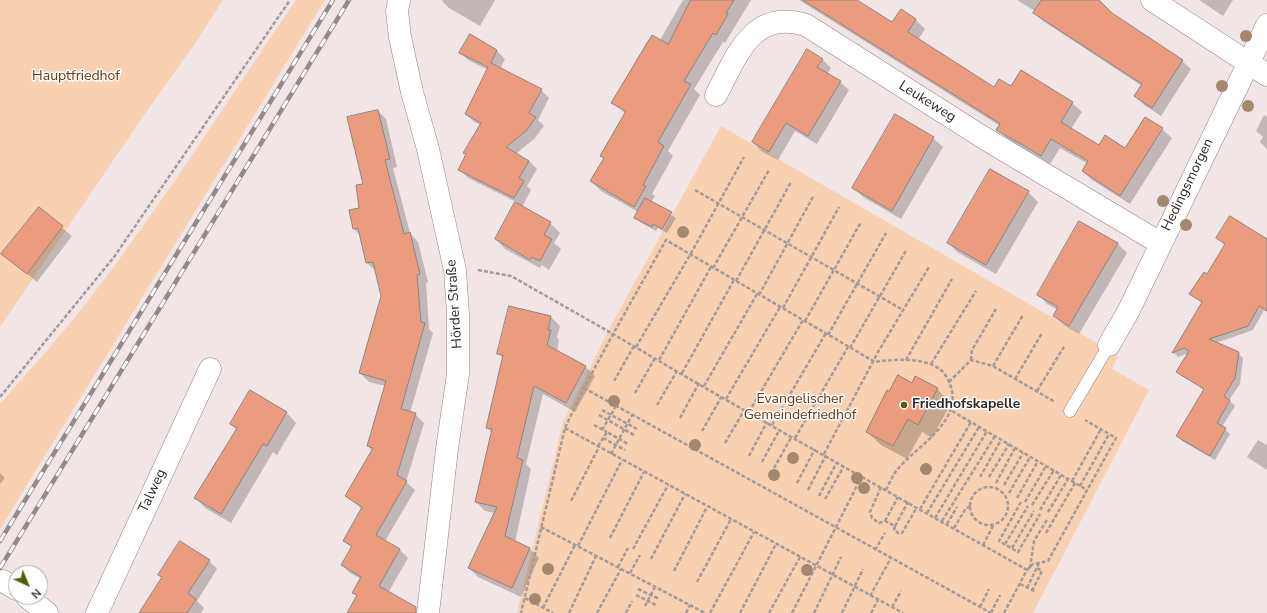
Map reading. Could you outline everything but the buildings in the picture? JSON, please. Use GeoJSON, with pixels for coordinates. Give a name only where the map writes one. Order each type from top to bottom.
{"type":"FeatureCollection","features":[{"type":"Feature","properties":{"kind":"street","name":"Hörder Straße"},"geometry":{"type":"LineString","coordinates":[[399,0],[398,11],[400,37],[412,92],[428,149],[455,270],[458,314],[458,374],[446,457],[428,613]]}},
{"type":"Feature","properties":{"kind":"street"},"geometry":{"type":"LineString","coordinates":[[1152,0],[1267,75]]}},
{"type":"Feature","properties":{"kind":"street","name":"Leukeweg"},"geometry":{"type":"LineString","coordinates":[[716,96],[744,44],[758,30],[774,22],[790,20],[806,25],[984,138],[1160,243]]}},
{"type":"Feature","properties":{"kind":"street","name":"Hedingsmorgen"},"geometry":{"type":"LineString","coordinates":[[1109,345],[1128,312],[1160,243],[1267,25]]}},
{"type":"Feature","properties":{"kind":"street","name":"Talweg"},"geometry":{"type":"LineString","coordinates":[[97,613],[210,369]]}},
{"type":"Feature","properties":{"kind":"street"},"geometry":{"type":"LineString","coordinates":[[37,605],[47,613]]}},
{"type":"Feature","properties":{"kind":"lane"},"geometry":{"type":"LineString","coordinates":[[1070,411],[1109,345]]}},
{"type":"Feature","properties":{"kind":"path"},"geometry":{"type":"LineString","coordinates":[[0,397],[114,257],[290,0]]}},
{"type":"Feature","properties":{"kind":"path"},"geometry":{"type":"LineString","coordinates":[[614,381],[690,255],[744,158]]}},
{"type":"Feature","properties":{"kind":"path"},"geometry":{"type":"LineString","coordinates":[[659,360],[769,170]]}},
{"type":"Feature","properties":{"kind":"path"},"geometry":{"type":"LineString","coordinates":[[682,373],[765,230],[791,182]]}},
{"type":"Feature","properties":{"kind":"path"},"geometry":{"type":"LineString","coordinates":[[695,190],[903,310]]}},
{"type":"Feature","properties":{"kind":"path"},"geometry":{"type":"LineString","coordinates":[[704,386],[788,243],[814,195]]}},
{"type":"Feature","properties":{"kind":"path"},"geometry":{"type":"LineString","coordinates":[[726,399],[781,308],[839,207]]}},
{"type":"Feature","properties":{"kind":"path"},"geometry":{"type":"LineString","coordinates":[[749,412],[862,222]]}},
{"type":"Feature","properties":{"kind":"path"},"geometry":{"type":"LineString","coordinates":[[772,425],[886,233]]}},
{"type":"Feature","properties":{"kind":"path"},"geometry":{"type":"LineString","coordinates":[[521,613],[565,428],[584,388],[666,240],[875,362],[906,360],[932,364],[944,372],[949,382],[953,397],[952,411],[930,438],[896,471],[886,490]]}},
{"type":"Feature","properties":{"kind":"path"},"geometry":{"type":"LineString","coordinates":[[774,468],[880,296],[907,249]]}},
{"type":"Feature","properties":{"kind":"path"},"geometry":{"type":"LineString","coordinates":[[808,490],[875,362],[878,352],[928,267]]}},
{"type":"Feature","properties":{"kind":"path"},"geometry":{"type":"LineString","coordinates":[[455,270],[492,271],[511,276],[935,518],[1028,569]]}},
{"type":"Feature","properties":{"kind":"path"},"geometry":{"type":"LineString","coordinates":[[906,360],[952,279]]}},
{"type":"Feature","properties":{"kind":"path"},"geometry":{"type":"LineString","coordinates":[[932,364],[976,290]]}},
{"type":"Feature","properties":{"kind":"path"},"geometry":{"type":"LineString","coordinates":[[949,382],[971,360],[972,350],[996,309]]}},
{"type":"Feature","properties":{"kind":"path"},"geometry":{"type":"LineString","coordinates":[[993,366],[1023,315]]}},
{"type":"Feature","properties":{"kind":"path"},"geometry":{"type":"LineString","coordinates":[[1015,379],[1042,333]]}},
{"type":"Feature","properties":{"kind":"path"},"geometry":{"type":"LineString","coordinates":[[1037,392],[1065,345]]}},
{"type":"Feature","properties":{"kind":"path"},"geometry":{"type":"LineString","coordinates":[[635,393],[655,358]]}},
{"type":"Feature","properties":{"kind":"path"},"geometry":{"type":"LineString","coordinates":[[971,360],[993,366],[1116,438],[1048,561],[1033,564],[1028,569]]}},
{"type":"Feature","properties":{"kind":"path"},"geometry":{"type":"LineString","coordinates":[[656,405],[676,370]]}},
{"type":"Feature","properties":{"kind":"path"},"geometry":{"type":"LineString","coordinates":[[680,418],[699,383]]}},
{"type":"Feature","properties":{"kind":"path"},"geometry":{"type":"LineString","coordinates":[[584,388],[991,613],[1000,595]]}},
{"type":"Feature","properties":{"kind":"path"},"geometry":{"type":"LineString","coordinates":[[702,431],[722,396]]}},
{"type":"Feature","properties":{"kind":"path"},"geometry":{"type":"LineString","coordinates":[[602,430],[616,406]]}},
{"type":"Feature","properties":{"kind":"path"},"geometry":{"type":"LineString","coordinates":[[725,443],[745,409]]}},
{"type":"Feature","properties":{"kind":"path"},"geometry":{"type":"LineString","coordinates":[[602,410],[637,428]]}},
{"type":"Feature","properties":{"kind":"path"},"geometry":{"type":"LineString","coordinates":[[952,411],[1087,490]]}},
{"type":"Feature","properties":{"kind":"path"},"geometry":{"type":"LineString","coordinates":[[599,415],[634,435]]}},
{"type":"Feature","properties":{"kind":"path"},"geometry":{"type":"LineString","coordinates":[[611,454],[632,415]]}},
{"type":"Feature","properties":{"kind":"path"},"geometry":{"type":"LineString","coordinates":[[749,456],[767,422]]}},
{"type":"Feature","properties":{"kind":"path"},"geometry":{"type":"LineString","coordinates":[[920,509],[971,422]]}},
{"type":"Feature","properties":{"kind":"path"},"geometry":{"type":"LineString","coordinates":[[594,425],[628,444]]}},
{"type":"Feature","properties":{"kind":"path"},"geometry":{"type":"LineString","coordinates":[[927,513],[979,427]]}},
{"type":"Feature","properties":{"kind":"path"},"geometry":{"type":"LineString","coordinates":[[565,428],[902,613]]}},
{"type":"Feature","properties":{"kind":"path"},"geometry":{"type":"LineString","coordinates":[[1072,481],[1101,429]]}},
{"type":"Feature","properties":{"kind":"path"},"geometry":{"type":"LineString","coordinates":[[762,462],[780,430]]}},
{"type":"Feature","properties":{"kind":"path"},"geometry":{"type":"LineString","coordinates":[[571,501],[607,432]]}},
{"type":"Feature","properties":{"kind":"path"},"geometry":{"type":"LineString","coordinates":[[935,518],[986,432]]}},
{"type":"Feature","properties":{"kind":"path"},"geometry":{"type":"LineString","coordinates":[[1080,486],[1109,434]]}},
{"type":"Feature","properties":{"kind":"path"},"geometry":{"type":"LineString","coordinates":[[942,521],[995,436]]}},
{"type":"Feature","properties":{"kind":"path"},"geometry":{"type":"LineString","coordinates":[[603,438],[625,450]]}},
{"type":"Feature","properties":{"kind":"path"},"geometry":{"type":"LineString","coordinates":[[980,477],[1001,440]]}},
{"type":"Feature","properties":{"kind":"path"},"geometry":{"type":"LineString","coordinates":[[989,477],[1008,444]]}},
{"type":"Feature","properties":{"kind":"path"},"geometry":{"type":"LineString","coordinates":[[996,483],[1015,448]]}},
{"type":"Feature","properties":{"kind":"path"},"geometry":{"type":"LineString","coordinates":[[797,483],[815,449]]}},
{"type":"Feature","properties":{"kind":"path"},"geometry":{"type":"LineString","coordinates":[[1004,485],[1023,453]]}},
{"type":"Feature","properties":{"kind":"path"},"geometry":{"type":"LineString","coordinates":[[1010,493],[1030,457]]}},
{"type":"Feature","properties":{"kind":"path"},"geometry":{"type":"LineString","coordinates":[[542,608],[622,460]]}},
{"type":"Feature","properties":{"kind":"path"},"geometry":{"type":"LineString","coordinates":[[1017,498],[1038,461]]}},
{"type":"Feature","properties":{"kind":"path"},"geometry":{"type":"LineString","coordinates":[[819,496],[837,462]]}},
{"type":"Feature","properties":{"kind":"path"},"geometry":{"type":"LineString","coordinates":[[825,499],[844,466]]}},
{"type":"Feature","properties":{"kind":"path"},"geometry":{"type":"LineString","coordinates":[[1025,502],[1046,466]]}},
{"type":"Feature","properties":{"kind":"path"},"geometry":{"type":"LineString","coordinates":[[1032,505],[1054,470]]}},
{"type":"Feature","properties":{"kind":"path"},"geometry":{"type":"LineString","coordinates":[[610,538],[644,472]]}},
{"type":"Feature","properties":{"kind":"path"},"geometry":{"type":"LineString","coordinates":[[1040,510],[1061,475]]}},
{"type":"Feature","properties":{"kind":"path"},"geometry":{"type":"LineString","coordinates":[[792,613],[862,476]]}},
{"type":"Feature","properties":{"kind":"path"},"geometry":{"type":"LineString","coordinates":[[1048,512],[1068,479]]}},
{"type":"Feature","properties":{"kind":"path"},"geometry":{"type":"LineString","coordinates":[[1046,533],[1075,483]]}},
{"type":"Feature","properties":{"kind":"path"},"geometry":{"type":"LineString","coordinates":[[633,549],[668,485]]}},
{"type":"Feature","properties":{"kind":"path"},"geometry":{"type":"LineString","coordinates":[[881,487],[870,512],[872,518],[878,523],[885,521],[894,526],[894,530],[898,533],[902,533],[916,507]]}},
{"type":"Feature","properties":{"kind":"path"},"geometry":{"type":"LineString","coordinates":[[988,487],[999,490],[1007,500],[1007,512],[999,522],[994,524],[988,525],[976,520],[972,515],[970,507],[972,496],[976,491],[988,487]]}},
{"type":"Feature","properties":{"kind":"path"},"geometry":{"type":"LineString","coordinates":[[651,559],[685,494]]}},
{"type":"Feature","properties":{"kind":"path"},"geometry":{"type":"LineString","coordinates":[[885,521],[898,496]]}},
{"type":"Feature","properties":{"kind":"path"},"geometry":{"type":"LineString","coordinates":[[894,526],[908,502]]}},
{"type":"Feature","properties":{"kind":"path"},"geometry":{"type":"LineString","coordinates":[[1021,502],[998,541],[1018,552],[1040,514]]}},
{"type":"Feature","properties":{"kind":"path"},"geometry":{"type":"LineString","coordinates":[[674,571],[708,506]]}},
{"type":"Feature","properties":{"kind":"path"},"geometry":{"type":"LineString","coordinates":[[1005,544],[1028,506]]}},
{"type":"Feature","properties":{"kind":"path"},"geometry":{"type":"LineString","coordinates":[[947,524],[957,507]]}},
{"type":"Feature","properties":{"kind":"path"},"geometry":{"type":"LineString","coordinates":[[954,528],[966,508],[970,507]]}},
{"type":"Feature","properties":{"kind":"path"},"geometry":{"type":"LineString","coordinates":[[1012,548],[1034,511]]}},
{"type":"Feature","properties":{"kind":"path"},"geometry":{"type":"LineString","coordinates":[[1004,613],[1028,569],[1034,542],[1048,518]]}},
{"type":"Feature","properties":{"kind":"path"},"geometry":{"type":"LineString","coordinates":[[697,582],[731,519]]}},
{"type":"Feature","properties":{"kind":"path"},"geometry":{"type":"LineString","coordinates":[[983,545],[994,524]]}},
{"type":"Feature","properties":{"kind":"path"},"geometry":{"type":"LineString","coordinates":[[542,527],[705,613]]}},
{"type":"Feature","properties":{"kind":"path"},"geometry":{"type":"LineString","coordinates":[[710,613],[754,532]]}},
{"type":"Feature","properties":{"kind":"path"},"geometry":{"type":"LineString","coordinates":[[875,550],[885,532]]}},
{"type":"Feature","properties":{"kind":"path"},"geometry":{"type":"LineString","coordinates":[[740,612],[776,544]]}},
{"type":"Feature","properties":{"kind":"path"},"geometry":{"type":"LineString","coordinates":[[618,567],[628,548]]}},
{"type":"Feature","properties":{"kind":"path"},"geometry":{"type":"LineString","coordinates":[[630,574],[640,555]]}},
{"type":"Feature","properties":{"kind":"path"},"geometry":{"type":"LineString","coordinates":[[569,613],[596,556]]}},
{"type":"Feature","properties":{"kind":"path"},"geometry":{"type":"LineString","coordinates":[[769,613],[800,557]]}},
{"type":"Feature","properties":{"kind":"path"},"geometry":{"type":"LineString","coordinates":[[814,613],[841,557]]}},
{"type":"Feature","properties":{"kind":"path"},"geometry":{"type":"LineString","coordinates":[[870,596],[891,558]]}},
{"type":"Feature","properties":{"kind":"path"},"geometry":{"type":"LineString","coordinates":[[1027,588],[1039,563]]}},
{"type":"Feature","properties":{"kind":"path"},"geometry":{"type":"LineString","coordinates":[[1032,591],[1042,571],[1037,568]]}},
{"type":"Feature","properties":{"kind":"path"},"geometry":{"type":"LineString","coordinates":[[597,613],[621,569]]}},
{"type":"Feature","properties":{"kind":"path"},"geometry":{"type":"LineString","coordinates":[[842,613],[863,569]]}},
{"type":"Feature","properties":{"kind":"path"},"geometry":{"type":"LineString","coordinates":[[1020,584],[1036,592]]}},
{"type":"Feature","properties":{"kind":"path"},"geometry":{"type":"LineString","coordinates":[[645,606],[655,587]]}},
{"type":"Feature","properties":{"kind":"path"},"geometry":{"type":"LineString","coordinates":[[980,607],[989,588]]}},
{"type":"Feature","properties":{"kind":"path"},"geometry":{"type":"LineString","coordinates":[[638,589],[659,599]]}},
{"type":"Feature","properties":{"kind":"path"},"geometry":{"type":"LineString","coordinates":[[892,607],[901,591]]}},
{"type":"Feature","properties":{"kind":"path"},"geometry":{"type":"LineString","coordinates":[[636,595],[656,606]]}},
{"type":"Feature","properties":{"kind":"path"},"geometry":{"type":"LineString","coordinates":[[525,598],[553,613]]}},
{"type":"Feature","properties":{"kind":"path"},"geometry":{"type":"LineString","coordinates":[[871,613],[878,600]]}},
{"type":"Feature","properties":{"kind":"path"},"geometry":{"type":"LineString","coordinates":[[626,613],[632,601]]}},
{"type":"Feature","properties":{"kind":"path"},"geometry":{"type":"LineString","coordinates":[[686,613],[690,605]]}},
{"type":"Feature","properties":{"kind":"green space","name":"Hauptfriedhof"},"geometry":{"type":"Polygon","coordinates":[[[0,0],[223,0],[196,42],[142,118],[0,327],[0,0]]]}},
{"type":"Feature","properties":{"kind":"green space"},"geometry":{"type":"Polygon","coordinates":[[[296,0],[325,0],[0,529],[0,404],[71,322],[121,257],[172,185],[296,0]]]}},
{"type":"Feature","properties":{"kind":"green space","name":"Evangelischer Gemeindefriedhof"},"geometry":{"type":"Polygon","coordinates":[[[721,126],[1107,349],[1118,356],[1112,369],[1149,390],[1033,613],[517,613],[563,422],[608,331],[721,126]]]}},
{"type":"Feature","properties":{"kind":"railway"},"geometry":{"type":"LineString","coordinates":[[0,541],[333,0]]}},
{"type":"Feature","properties":{"kind":"railway"},"geometry":{"type":"LineString","coordinates":[[0,568],[349,0]]}},
{"type":"Feature","properties":{"kind":"place","name":"Friedhofskapelle"},"geometry":{"type":"Point","coordinates":[904,405]}}]}
